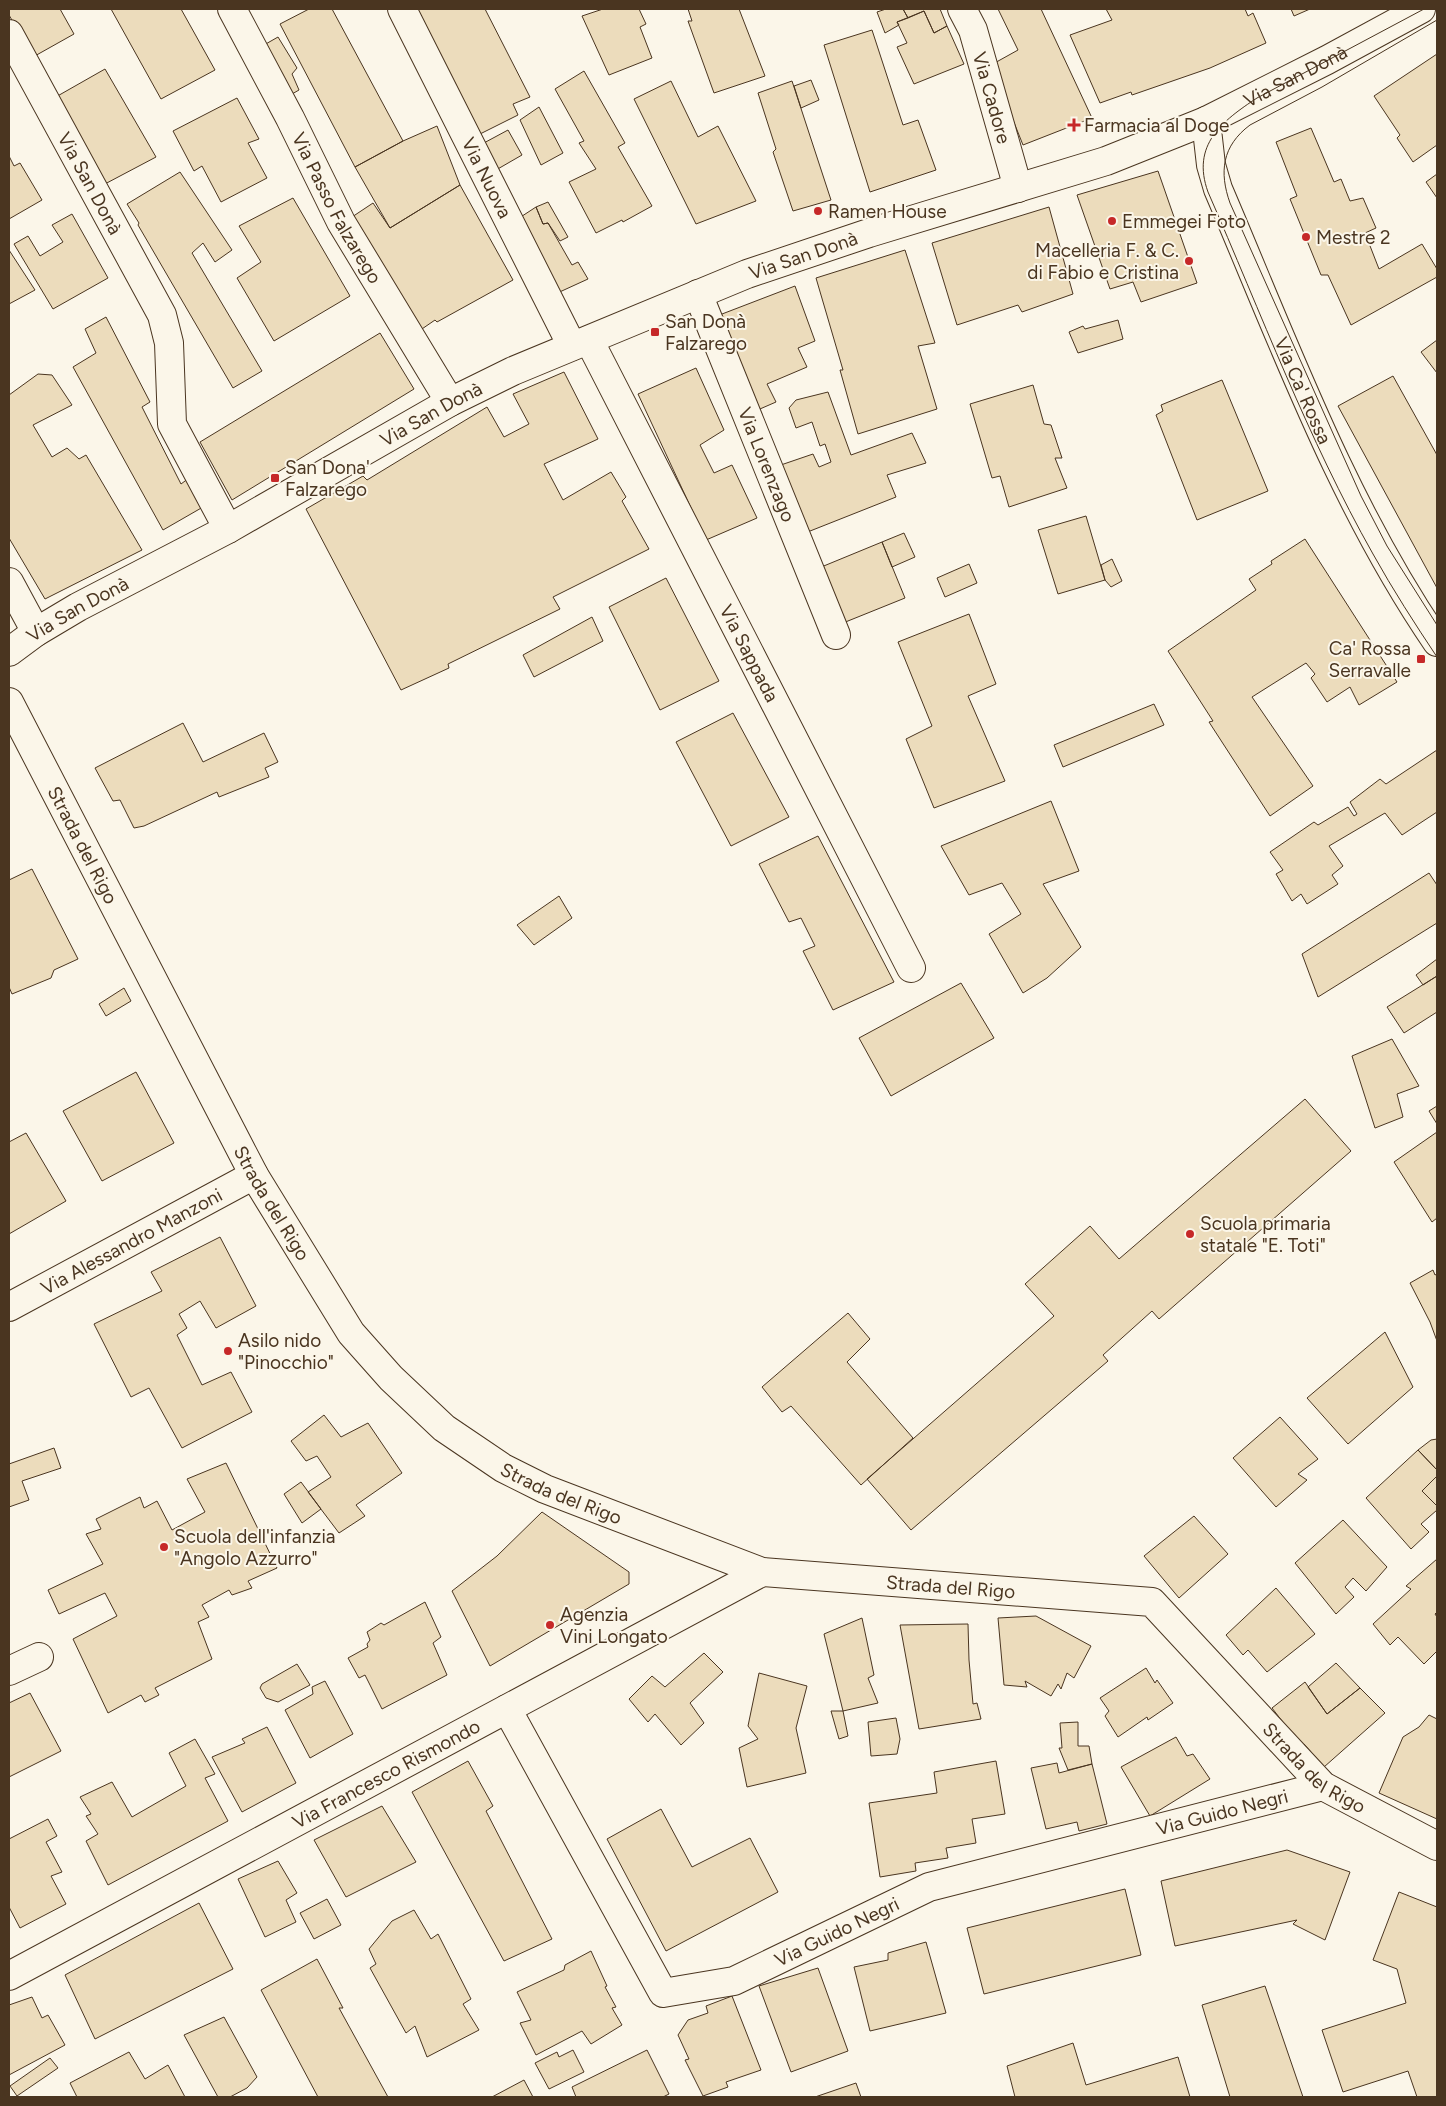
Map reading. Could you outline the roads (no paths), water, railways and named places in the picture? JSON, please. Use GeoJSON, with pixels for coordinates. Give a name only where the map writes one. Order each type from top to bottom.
{"type":"FeatureCollection","features":[{"type":"Feature","properties":{"kind":"street","name":"Via Passo Falzarego"},"geometry":{"type":"LineString","coordinates":[[232,9],[290,118],[341,222],[450,402]]}},
{"type":"Feature","properties":{"kind":"street","name":"Via Nuova"},"geometry":{"type":"LineString","coordinates":[[402,9],[581,343]]}},
{"type":"Feature","properties":{"kind":"street","name":"Via Cadore"},"geometry":{"type":"LineString","coordinates":[[962,9],[973,30],[1018,188]]}},
{"type":"Feature","properties":{"kind":"street","name":"Via San Donà"},"geometry":{"type":"LineString","coordinates":[[9,652],[36,632],[78,607],[228,529],[450,402],[513,371],[698,294],[804,254],[1106,161],[1206,122],[1421,9]]}},
{"type":"Feature","properties":{"kind":"street","name":"Via San Donà"},"geometry":{"type":"LineString","coordinates":[[9,34],[162,315],[170,343],[172,424],[228,529]]}},
{"type":"Feature","properties":{"kind":"street","name":"Via Ca' Rossa"},"geometry":{"type":"LineString","coordinates":[[1206,122],[1211,165],[1218,189],[1322,434],[1352,499],[1380,551],[1410,602],[1437,642]]}},
{"type":"Feature","properties":{"kind":"street","name":"Via Lorenzago"},"geometry":{"type":"LineString","coordinates":[[698,294],[836,635]]}},
{"type":"Feature","properties":{"kind":"street","name":"Via Sappada"},"geometry":{"type":"LineString","coordinates":[[581,343],[911,968]]}},
{"type":"Feature","properties":{"kind":"street"},"geometry":{"type":"LineString","coordinates":[[9,582],[36,632]]}},
{"type":"Feature","properties":{"kind":"street","name":"Strada del Rigo"},"geometry":{"type":"LineString","coordinates":[[9,702],[254,1176],[351,1333],[390,1378],[444,1428],[503,1468],[545,1489],[762,1572],[1152,1602],[1323,1786],[1437,1846]]}},
{"type":"Feature","properties":{"kind":"street","name":"Via Alessandro Manzoni"},"geometry":{"type":"LineString","coordinates":[[9,1307],[254,1176]]}},
{"type":"Feature","properties":{"kind":"street","name":"Via Francesco Rismondo"},"geometry":{"type":"LineString","coordinates":[[9,1976],[762,1572]]}},
{"type":"Feature","properties":{"kind":"street"},"geometry":{"type":"LineString","coordinates":[[9,1671],[39,1656]]}},
{"type":"Feature","properties":{"kind":"street","name":"Via Guido Negri"},"geometry":{"type":"LineString","coordinates":[[507,1709],[663,1993],[734,1981],[929,1887],[1323,1786]]}},
{"type":"Feature","properties":{"kind":"tram line"},"geometry":{"type":"LineString","coordinates":[[1424,9],[1257,98],[1232,116],[1213,136],[1207,148],[1204,161],[1204,175],[1208,192],[1327,466],[1349,510],[1404,607],[1437,657]]}},
{"type":"Feature","properties":{"kind":"tram line"},"geometry":{"type":"LineString","coordinates":[[1437,20],[1322,87],[1250,125],[1241,133],[1228,151],[1224,170],[1230,203],[1361,496],[1387,546],[1437,625]]}},
{"type":"Feature","properties":{"kind":"place","name":"Farmacia al Doge"},"geometry":{"type":"Point","coordinates":[1074,125]}},
{"type":"Feature","properties":{"kind":"place","name":"Ramen House"},"geometry":{"type":"Point","coordinates":[818,211]}},
{"type":"Feature","properties":{"kind":"place","name":"Emmegei Foto"},"geometry":{"type":"Point","coordinates":[1112,221]}},
{"type":"Feature","properties":{"kind":"place","name":"Mestre 2"},"geometry":{"type":"Point","coordinates":[1306,237]}},
{"type":"Feature","properties":{"kind":"place","name":"Macelleria F. & C. di Fabio e Cristina"},"geometry":{"type":"Point","coordinates":[1189,261]}},
{"type":"Feature","properties":{"kind":"place","name":"San Donà Falzarego"},"geometry":{"type":"Point","coordinates":[655,332]}},
{"type":"Feature","properties":{"kind":"place","name":"San Dona' Falzarego"},"geometry":{"type":"Point","coordinates":[275,478]}},
{"type":"Feature","properties":{"kind":"place","name":"Ca' Rossa Serravalle"},"geometry":{"type":"Point","coordinates":[1421,659]}},
{"type":"Feature","properties":{"kind":"place","name":"Scuola primaria statale \"E. Toti\""},"geometry":{"type":"Point","coordinates":[1190,1234]}},
{"type":"Feature","properties":{"kind":"place","name":"Asilo nido \"Pinocchio\""},"geometry":{"type":"Point","coordinates":[228,1351]}},
{"type":"Feature","properties":{"kind":"place","name":"Scuola dell'infanzia \"Angolo Azzurro\""},"geometry":{"type":"Point","coordinates":[164,1547]}},
{"type":"Feature","properties":{"kind":"place","name":"Agenzia Vini Longato"},"geometry":{"type":"Point","coordinates":[550,1625]}}]}
